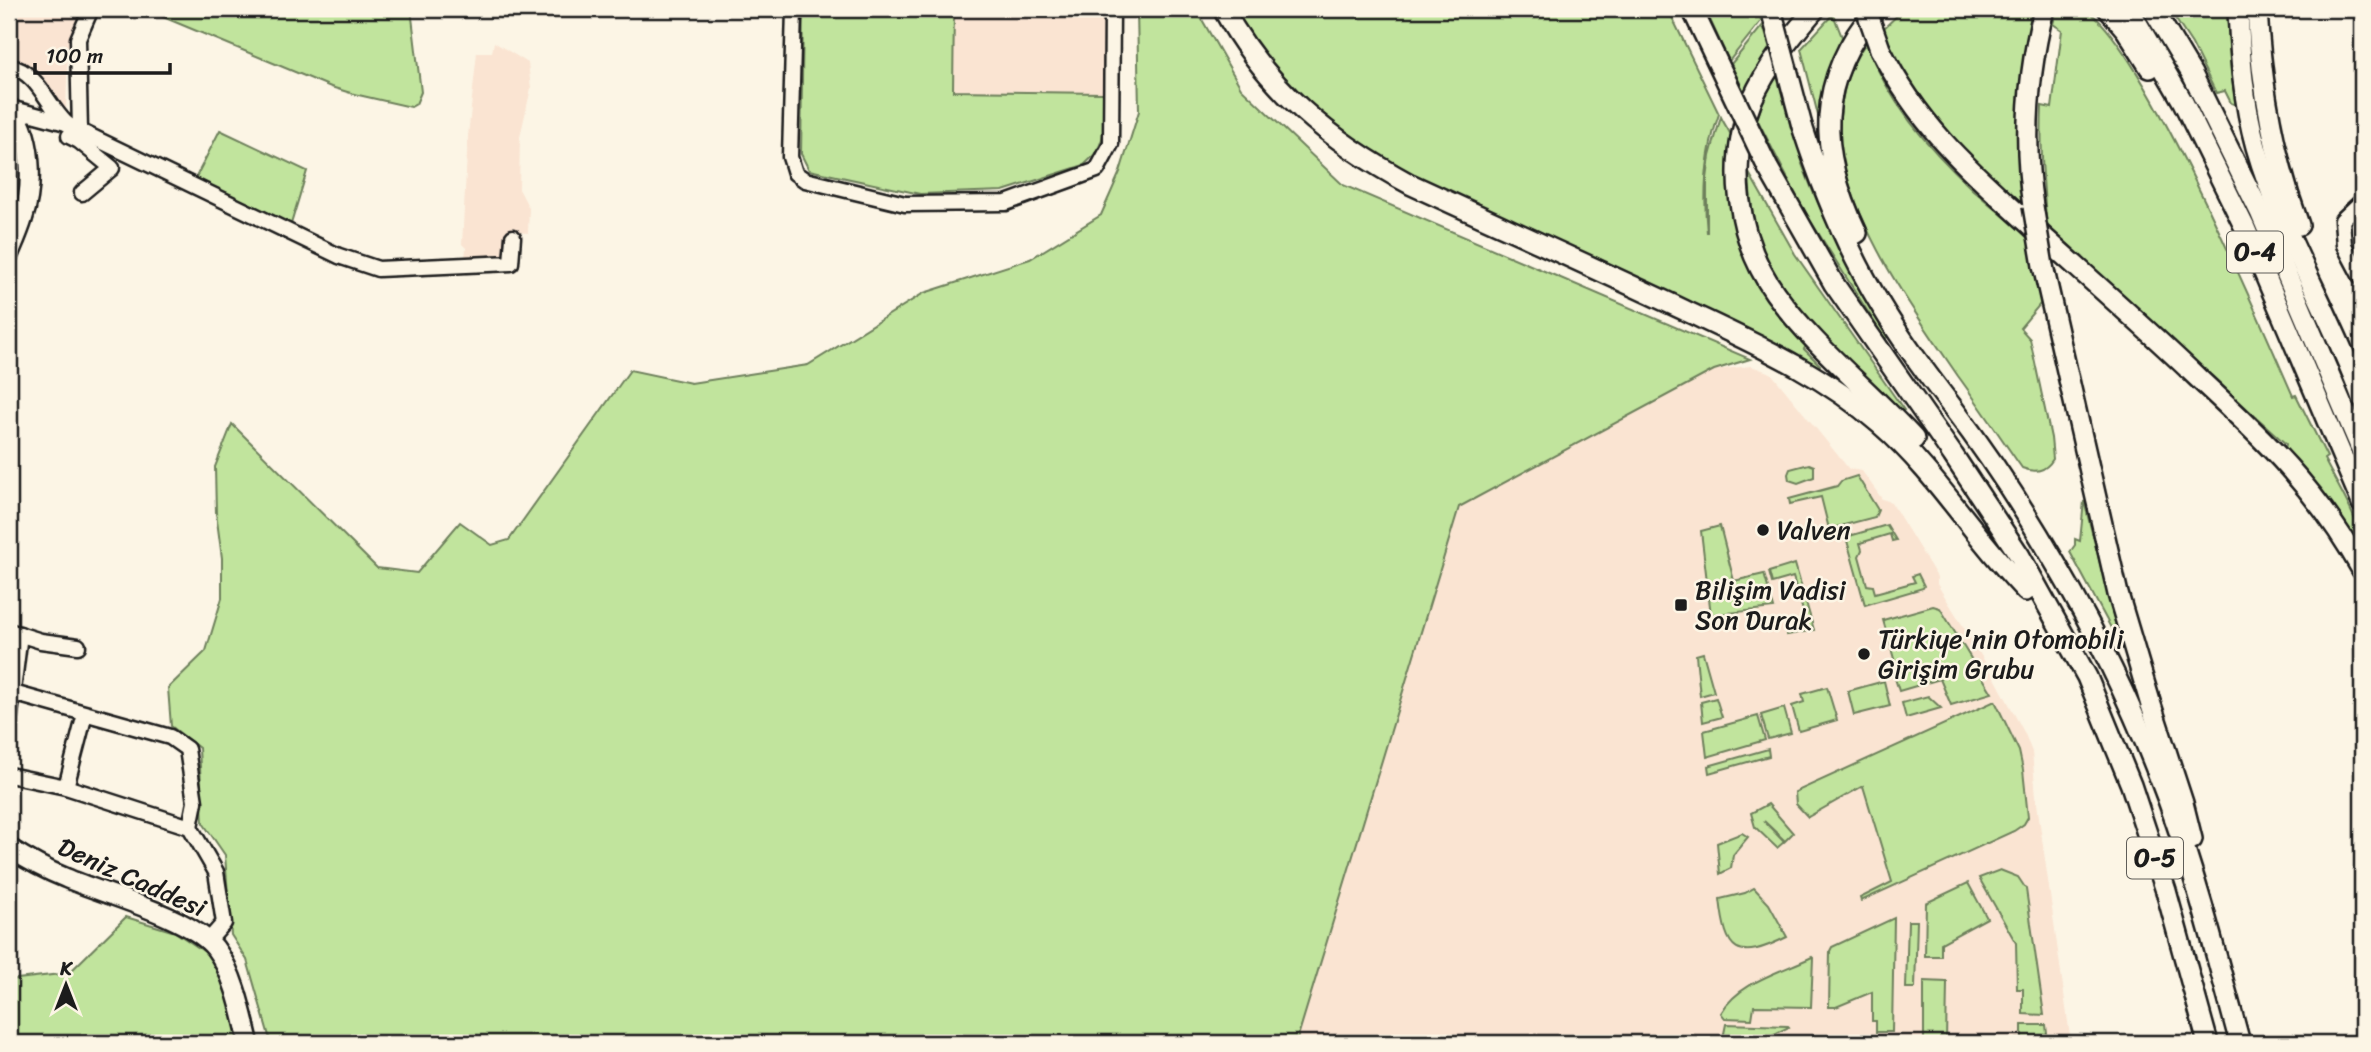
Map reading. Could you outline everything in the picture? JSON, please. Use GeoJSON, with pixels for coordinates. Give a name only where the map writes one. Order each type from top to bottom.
{"type":"FeatureCollection","features":[{"type":"Feature","properties":{"kind":"highway"},"geometry":{"type":"LineString","coordinates":[[1223,9],[1273,81],[1323,130],[1357,154],[1419,188],[1735,334],[1801,367],[1844,395],[1882,425],[1920,462],[1996,560],[2026,591]]}},
{"type":"Feature","properties":{"kind":"highway"},"geometry":{"type":"LineString","coordinates":[[1692,9],[1768,168],[1834,284],[2020,556],[2087,677]]}},
{"type":"Feature","properties":{"kind":"highway"},"geometry":{"type":"LineString","coordinates":[[1771,9],[1802,126],[1828,200],[1860,268],[1915,359],[1953,408],[2030,522],[2097,638],[2150,756],[2196,885]]}},
{"type":"Feature","properties":{"kind":"highway"},"geometry":{"type":"LineString","coordinates":[[1815,9],[1772,65],[1753,99],[1743,126],[1738,195],[1745,231],[1773,290],[1786,307],[1929,455],[1973,511],[2059,646],[2087,677]]}},
{"type":"Feature","properties":{"kind":"highway"},"geometry":{"type":"LineString","coordinates":[[1866,9],[1880,49],[1909,100],[1936,135],[2276,451],[2317,499],[2362,570]]}},
{"type":"Feature","properties":{"kind":"highway"},"geometry":{"type":"LineString","coordinates":[[1876,9],[1851,41],[1835,79],[1828,128],[1831,161],[1843,201],[1861,243],[1921,345],[1953,408]]}},
{"type":"Feature","properties":{"kind":"highway"},"geometry":{"type":"LineString","coordinates":[[2108,9],[2126,30],[2201,153],[2214,164]]}},
{"type":"Feature","properties":{"kind":"highway","name":"O-4"},"geometry":{"type":"LineString","coordinates":[[2129,9],[2168,74],[2245,228],[2362,503]]}},
{"type":"Feature","properties":{"kind":"highway","name":"O-4"},"geometry":{"type":"LineString","coordinates":[[2153,9],[2192,75],[2260,212],[2362,452]]}},
{"type":"Feature","properties":{"kind":"highway"},"geometry":{"type":"LineString","coordinates":[[2238,9],[2243,86],[2256,148],[2284,221],[2348,361],[2362,398]]}},
{"type":"Feature","properties":{"kind":"highway"},"geometry":{"type":"LineString","coordinates":[[2258,9],[2263,81],[2280,169],[2298,224],[2336,316],[2348,361]]}},
{"type":"Feature","properties":{"kind":"highway"},"geometry":{"type":"LineString","coordinates":[[2043,11],[2034,58],[2028,124],[2029,173],[2043,266],[2115,582],[2136,659],[2191,832],[2196,885]]}},
{"type":"Feature","properties":{"kind":"highway","name":"O-5"},"geometry":{"type":"LineString","coordinates":[[2087,677],[2131,785],[2166,891],[2208,1043]]}},
{"type":"Feature","properties":{"kind":"highway","name":"O-5"},"geometry":{"type":"LineString","coordinates":[[2196,885],[2239,1043]]}},
{"type":"Feature","properties":{"kind":"main road"},"geometry":{"type":"LineString","coordinates":[[9,107],[18,117],[27,139],[29,187],[24,216],[9,254]]}},
{"type":"Feature","properties":{"kind":"main road","name":"Deniz Caddesi"},"geometry":{"type":"LineString","coordinates":[[9,848],[65,877],[143,906],[209,940],[218,951],[239,998],[249,1043]]}},
{"type":"Feature","properties":{"kind":"street"},"geometry":{"type":"LineString","coordinates":[[72,130],[78,38],[91,9]]}},
{"type":"Feature","properties":{"kind":"street"},"geometry":{"type":"LineString","coordinates":[[794,9],[790,158],[795,173],[805,180],[905,204],[937,205],[1006,203],[1097,170],[1111,144],[1112,9]]}},
{"type":"Feature","properties":{"kind":"street"},"geometry":{"type":"LineString","coordinates":[[9,66],[20,68],[35,81],[79,141],[112,168],[82,193]]}},
{"type":"Feature","properties":{"kind":"street"},"geometry":{"type":"LineString","coordinates":[[9,107],[72,130],[330,252],[378,269],[511,263],[513,237]]}},
{"type":"Feature","properties":{"kind":"street"},"geometry":{"type":"LineString","coordinates":[[2362,201],[2342,220],[2344,245],[2362,279]]}},
{"type":"Feature","properties":{"kind":"street"},"geometry":{"type":"LineString","coordinates":[[9,723],[15,633],[41,641],[78,646]]}},
{"type":"Feature","properties":{"kind":"street"},"geometry":{"type":"LineString","coordinates":[[11,691],[170,737],[187,749],[195,802],[190,827],[216,872],[224,923],[209,940]]}},
{"type":"Feature","properties":{"kind":"street"},"geometry":{"type":"LineString","coordinates":[[65,787],[85,714]]}},
{"type":"Feature","properties":{"kind":"street"},"geometry":{"type":"LineString","coordinates":[[9,775],[65,787],[190,827]]}},
{"type":"Feature","properties":{"kind":"shaded area"},"geometry":{"type":"Polygon","coordinates":[[[9,9],[80,9],[68,46],[66,110],[48,85],[9,59],[9,9]]]}},
{"type":"Feature","properties":{"kind":"shaded area"},"geometry":{"type":"Polygon","coordinates":[[[954,9],[1105,9],[1103,93],[953,91],[954,9]]]}},
{"type":"Feature","properties":{"kind":"shaded area"},"geometry":{"type":"Polygon","coordinates":[[[494,42],[528,63],[531,88],[520,137],[519,189],[529,208],[528,233],[508,231],[506,256],[465,258],[466,248],[462,244],[468,136],[477,52],[492,52],[494,42]]]}},
{"type":"Feature","properties":{"kind":"shaded area"},"geometry":{"type":"Polygon","coordinates":[[[1751,366],[1771,373],[1849,469],[1862,471],[1882,499],[1891,502],[1937,577],[1937,584],[1995,678],[2025,734],[2032,752],[2071,1043],[1296,1043],[1459,506],[1714,370],[1751,366]]]}},
{"type":"Feature","properties":{"kind":"green space"},"geometry":{"type":"Polygon","coordinates":[[[144,9],[411,9],[421,92],[416,104],[411,107],[354,94],[331,87],[144,9]]]}},
{"type":"Feature","properties":{"kind":"green space"},"geometry":{"type":"Polygon","coordinates":[[[803,9],[954,9],[953,91],[1103,93],[1104,124],[1098,149],[1084,165],[1003,191],[920,194],[809,170],[801,154],[803,9]]]}},
{"type":"Feature","properties":{"kind":"green space"},"geometry":{"type":"Polygon","coordinates":[[[1137,9],[1196,9],[1241,88],[1343,185],[1750,359],[1714,370],[1459,507],[1296,1043],[271,1043],[247,960],[231,935],[225,855],[203,823],[199,748],[171,726],[168,688],[206,651],[222,598],[222,558],[216,513],[215,467],[232,424],[377,568],[417,573],[460,522],[492,545],[509,540],[630,370],[691,383],[808,365],[924,293],[1030,259],[1101,215],[1120,172],[1139,111],[1137,9]]]}},
{"type":"Feature","properties":{"kind":"green space"},"geometry":{"type":"Polygon","coordinates":[[[1235,9],[1668,9],[1719,114],[1706,173],[1707,233],[1707,179],[1710,156],[1721,117],[1735,146],[1731,200],[1739,242],[1746,261],[1766,297],[1806,346],[1804,349],[1820,365],[1819,368],[1703,309],[1429,183],[1360,145],[1299,94],[1264,54],[1235,9]]]}},
{"type":"Feature","properties":{"kind":"green space"},"geometry":{"type":"Polygon","coordinates":[[[1705,9],[1759,9],[1761,21],[1729,61],[1705,9]]]}},
{"type":"Feature","properties":{"kind":"green space"},"geometry":{"type":"Polygon","coordinates":[[[1904,9],[2035,9],[2020,182],[2023,203],[1951,137],[1907,78],[1883,29],[1904,9]]]}},
{"type":"Feature","properties":{"kind":"green space"},"geometry":{"type":"Polygon","coordinates":[[[2057,9],[2083,9],[2106,28],[2134,69],[2165,123],[2228,251],[2293,396],[2296,395],[2327,457],[2324,459],[2353,514],[2362,545],[2360,546],[2345,523],[2343,524],[2285,449],[2286,444],[2047,227],[2042,167],[2042,106],[2052,108],[2062,30],[2053,24],[2057,9]]]}},
{"type":"Feature","properties":{"kind":"green space"},"geometry":{"type":"Polygon","coordinates":[[[2169,9],[2227,9],[2236,105],[2231,103],[2225,91],[2216,93],[2192,44],[2169,9]]]}},
{"type":"Feature","properties":{"kind":"green space"},"geometry":{"type":"Polygon","coordinates":[[[1833,14],[1842,37],[1824,88],[1819,119],[1801,49],[1833,14]]]}},
{"type":"Feature","properties":{"kind":"green space"},"geometry":{"type":"Polygon","coordinates":[[[1763,25],[1770,49],[1745,94],[1731,64],[1763,25]]]}},
{"type":"Feature","properties":{"kind":"green space"},"geometry":{"type":"Polygon","coordinates":[[[1866,43],[1897,104],[1924,140],[1972,189],[2028,239],[2041,303],[2020,328],[2030,339],[2051,438],[2053,459],[2043,469],[2031,471],[2022,468],[1908,301],[1864,222],[1844,166],[1840,118],[1845,86],[1857,56],[1866,43]]]}},
{"type":"Feature","properties":{"kind":"green space"},"geometry":{"type":"Polygon","coordinates":[[[1777,76],[1791,128],[1805,163],[1802,164],[1820,209],[1887,337],[1885,339],[1805,212],[1757,119],[1767,91],[1777,76]]]}},
{"type":"Feature","properties":{"kind":"green space"},"geometry":{"type":"Polygon","coordinates":[[[220,130],[307,171],[291,224],[195,179],[220,130]]]}},
{"type":"Feature","properties":{"kind":"green space"},"geometry":{"type":"Polygon","coordinates":[[[1749,173],[1795,254],[1904,410],[1825,337],[1775,274],[1757,233],[1751,204],[1749,173]]]}},
{"type":"Feature","properties":{"kind":"green space"},"geometry":{"type":"Polygon","coordinates":[[[1809,464],[1814,466],[1814,477],[1798,483],[1789,480],[1790,469],[1809,464]]]}},
{"type":"Feature","properties":{"kind":"green space"},"geometry":{"type":"Polygon","coordinates":[[[1857,476],[1878,510],[1875,517],[1829,529],[1821,497],[1790,504],[1789,499],[1837,486],[1841,481],[1857,476]]]}},
{"type":"Feature","properties":{"kind":"green space"},"geometry":{"type":"Polygon","coordinates":[[[2084,501],[2117,630],[2111,628],[2070,552],[2075,545],[2075,539],[2080,541],[2084,501]]]}},
{"type":"Feature","properties":{"kind":"green space"},"geometry":{"type":"Polygon","coordinates":[[[1887,525],[1896,540],[1892,541],[1890,534],[1860,543],[1862,550],[1859,556],[1867,585],[1873,586],[1875,593],[1915,582],[1912,576],[1918,574],[1924,586],[1865,605],[1846,537],[1887,525]]]}},
{"type":"Feature","properties":{"kind":"green space"},"geometry":{"type":"Polygon","coordinates":[[[1720,526],[1734,581],[1764,574],[1774,608],[1711,615],[1701,531],[1720,526]]]}},
{"type":"Feature","properties":{"kind":"green space"},"geometry":{"type":"Polygon","coordinates":[[[1795,564],[1814,630],[1787,635],[1785,627],[1806,621],[1793,577],[1772,583],[1769,572],[1795,564]]]}},
{"type":"Feature","properties":{"kind":"green space"},"geometry":{"type":"Polygon","coordinates":[[[1933,606],[1940,608],[1992,693],[1951,705],[1940,679],[1899,691],[1894,675],[1898,673],[1883,620],[1933,606]]]}},
{"type":"Feature","properties":{"kind":"green space"},"geometry":{"type":"Polygon","coordinates":[[[1703,653],[1714,692],[1700,696],[1696,655],[1703,653]]]}},
{"type":"Feature","properties":{"kind":"green space"},"geometry":{"type":"Polygon","coordinates":[[[1884,681],[1890,706],[1854,715],[1848,691],[1884,681]]]}},
{"type":"Feature","properties":{"kind":"green space"},"geometry":{"type":"Polygon","coordinates":[[[1827,687],[1837,720],[1799,731],[1792,706],[1804,702],[1802,694],[1827,687]]]}},
{"type":"Feature","properties":{"kind":"green space"},"geometry":{"type":"Polygon","coordinates":[[[1928,696],[1941,708],[1906,718],[1902,703],[1928,696]]]}},
{"type":"Feature","properties":{"kind":"green space"},"geometry":{"type":"Polygon","coordinates":[[[1716,698],[1722,717],[1703,722],[1701,702],[1716,698]]]}},
{"type":"Feature","properties":{"kind":"green space"},"geometry":{"type":"Polygon","coordinates":[[[1995,701],[2019,751],[2028,817],[2024,824],[1861,901],[1860,898],[1892,882],[1863,786],[1808,817],[1796,804],[1795,792],[1995,701]]]}},
{"type":"Feature","properties":{"kind":"green space"},"geometry":{"type":"Polygon","coordinates":[[[1784,708],[1791,733],[1768,739],[1761,715],[1784,708]]]}},
{"type":"Feature","properties":{"kind":"green space"},"geometry":{"type":"Polygon","coordinates":[[[1758,716],[1765,740],[1707,757],[1704,731],[1758,716]]]}},
{"type":"Feature","properties":{"kind":"green space"},"geometry":{"type":"Polygon","coordinates":[[[1768,749],[1769,756],[1709,773],[1708,766],[1768,749]]]}},
{"type":"Feature","properties":{"kind":"green space"},"geometry":{"type":"Polygon","coordinates":[[[1768,804],[1793,833],[1785,841],[1764,821],[1784,842],[1777,848],[1755,827],[1751,813],[1768,804]]]}},
{"type":"Feature","properties":{"kind":"green space"},"geometry":{"type":"Polygon","coordinates":[[[1742,833],[1748,837],[1733,855],[1731,868],[1720,874],[1717,843],[1742,833]]]}},
{"type":"Feature","properties":{"kind":"green space"},"geometry":{"type":"Polygon","coordinates":[[[2000,870],[2018,877],[2026,889],[2044,1015],[2023,1014],[2023,989],[2017,989],[2016,943],[1979,878],[2000,870]]]}},
{"type":"Feature","properties":{"kind":"green space"},"geometry":{"type":"Polygon","coordinates":[[[1968,883],[1987,918],[1941,943],[1941,956],[1925,956],[1926,903],[1968,883]]]}},
{"type":"Feature","properties":{"kind":"green space"},"geometry":{"type":"Polygon","coordinates":[[[1754,888],[1769,904],[1787,937],[1770,945],[1745,950],[1737,948],[1730,941],[1720,899],[1754,888]]]}},
{"type":"Feature","properties":{"kind":"green space"},"geometry":{"type":"Polygon","coordinates":[[[126,917],[175,932],[214,958],[243,1043],[9,1043],[9,980],[69,973],[126,917]]]}},
{"type":"Feature","properties":{"kind":"green space"},"geometry":{"type":"Polygon","coordinates":[[[1894,918],[1892,1032],[1876,1032],[1876,1021],[1872,1021],[1872,992],[1836,1007],[1829,1007],[1830,951],[1832,947],[1894,918]]]}},
{"type":"Feature","properties":{"kind":"green space"},"geometry":{"type":"Polygon","coordinates":[[[1908,921],[1917,921],[1915,988],[1906,988],[1908,921]]]}},
{"type":"Feature","properties":{"kind":"green space"},"geometry":{"type":"Polygon","coordinates":[[[1812,957],[1811,1007],[1754,1006],[1752,1019],[1725,1018],[1721,1013],[1738,993],[1774,973],[1812,957]]]}},
{"type":"Feature","properties":{"kind":"green space"},"geometry":{"type":"Polygon","coordinates":[[[1924,981],[1947,982],[1946,1043],[1924,1043],[1924,981]]]}},
{"type":"Feature","properties":{"kind":"green space"},"geometry":{"type":"Polygon","coordinates":[[[1726,1024],[1789,1027],[1756,1043],[1722,1043],[1726,1024]]]}},
{"type":"Feature","properties":{"kind":"green space"},"geometry":{"type":"Polygon","coordinates":[[[2022,1025],[2046,1025],[2048,1043],[2015,1043],[2016,1039],[2022,1039],[2022,1025]]]}},
{"type":"Feature","properties":{"kind":"place","name":"Valven"},"geometry":{"type":"Point","coordinates":[1763,530]}},
{"type":"Feature","properties":{"kind":"place","name":"Bilişim Vadisi Son Durak"},"geometry":{"type":"Point","coordinates":[1681,605]}},
{"type":"Feature","properties":{"kind":"place","name":"Türkiye'nin Otomobili Girişim Grubu"},"geometry":{"type":"Point","coordinates":[1864,654]}}]}
